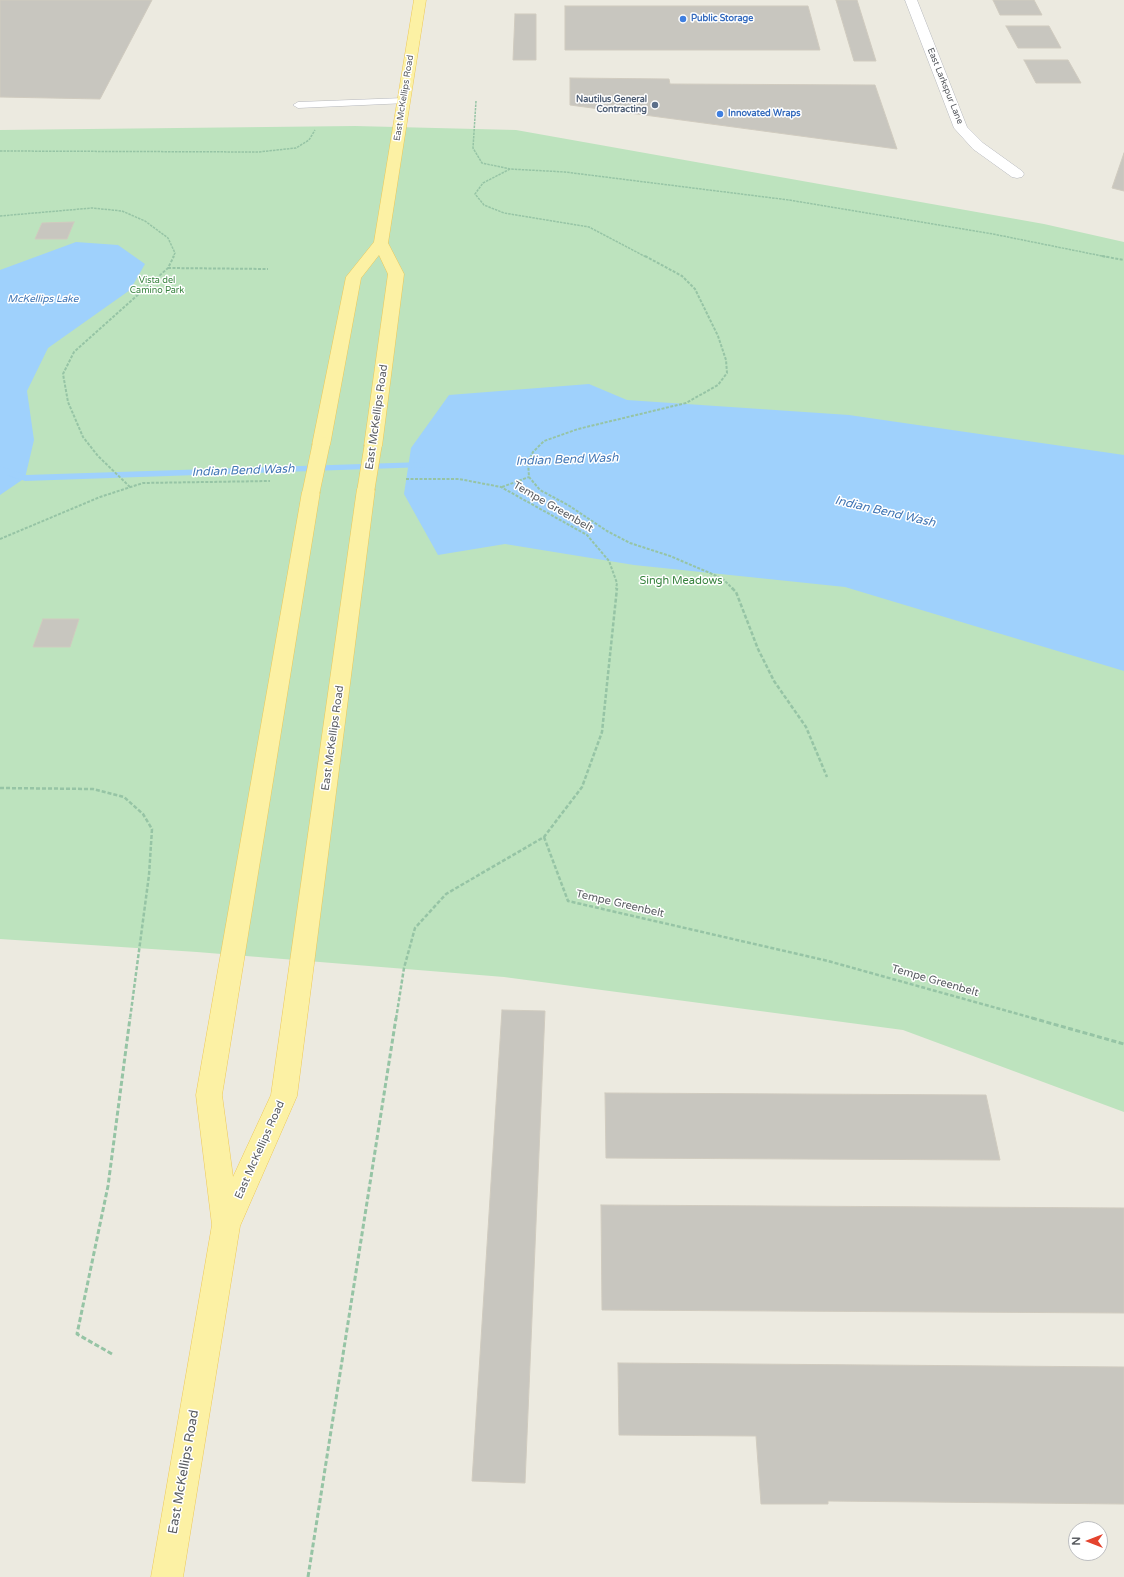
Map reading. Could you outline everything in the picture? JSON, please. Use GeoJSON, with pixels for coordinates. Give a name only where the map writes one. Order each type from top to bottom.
{"type":"FeatureCollection","features":[{"type":"Feature","properties":{"kind":"main road","name":"East McKellips Road"},"geometry":{"type":"LineString","coordinates":[[226,1225],[209,1094],[311,492],[354,277],[381,243],[420,0]]}},
{"type":"Feature","properties":{"kind":"main road","name":"East McKellips Road"},"geometry":{"type":"LineString","coordinates":[[167,1577],[226,1225],[284,1096],[396,274],[381,243]]}},
{"type":"Feature","properties":{"kind":"street","name":"East Larkspur Lane"},"geometry":{"type":"LineString","coordinates":[[911,0],[962,128],[978,146],[1017,174]]}},
{"type":"Feature","properties":{"kind":"lane"},"geometry":{"type":"LineString","coordinates":[[298,105],[404,101]]}},
{"type":"Feature","properties":{"kind":"path"},"geometry":{"type":"LineString","coordinates":[[476,101],[473,148],[482,163],[510,169],[565,172],[789,200],[994,234],[1124,260]]}},
{"type":"Feature","properties":{"kind":"path"},"geometry":{"type":"LineString","coordinates":[[0,151],[258,152],[296,148],[309,140],[316,129],[323,105]]}},
{"type":"Feature","properties":{"kind":"path"},"geometry":{"type":"LineString","coordinates":[[510,169],[483,183],[475,194],[484,205],[504,213],[589,227],[682,276],[695,289],[718,336],[726,360],[727,373],[718,385],[686,403],[578,429],[544,442],[534,452],[528,462],[529,477],[540,490],[568,505],[607,531],[630,543],[670,556],[710,573],[723,580],[736,592],[758,649],[774,682],[806,727],[827,777]]}},
{"type":"Feature","properties":{"kind":"path"},"geometry":{"type":"LineString","coordinates":[[0,216],[92,208],[122,211],[145,221],[168,238],[175,253],[168,268],[74,352],[63,374],[68,402],[83,437],[98,456],[130,487]]}},
{"type":"Feature","properties":{"kind":"path"},"geometry":{"type":"LineString","coordinates":[[168,268],[268,269]]}},
{"type":"Feature","properties":{"kind":"path"},"geometry":{"type":"LineString","coordinates":[[501,487],[529,477]]}},
{"type":"Feature","properties":{"kind":"path","name":"Tempe Greenbelt"},"geometry":{"type":"LineString","coordinates":[[406,479],[459,480],[501,487],[587,535],[609,561],[617,583],[602,732],[582,787],[544,837],[568,901],[828,961],[1124,1044]]}},
{"type":"Feature","properties":{"kind":"path"},"geometry":{"type":"LineString","coordinates":[[0,539],[100,497],[143,483],[270,481]]}},
{"type":"Feature","properties":{"kind":"path"},"geometry":{"type":"LineString","coordinates":[[0,788],[93,789],[124,797],[143,814],[152,830],[145,906],[108,1186],[77,1334],[112,1354]]}},
{"type":"Feature","properties":{"kind":"path"},"geometry":{"type":"LineString","coordinates":[[308,1577],[404,968],[415,928],[446,894],[544,837]]}},
{"type":"Feature","properties":{"kind":"green space","name":"Singh Meadows"},"geometry":{"type":"Polygon","coordinates":[[[355,126],[516,130],[1044,224],[1124,242],[1124,1112],[903,1030],[504,977],[197,952],[0,939],[0,130],[355,126]]]}},
{"type":"Feature","properties":{"kind":"water","name":"McKellips Lake"},"geometry":{"type":"Polygon","coordinates":[[[76,242],[118,245],[145,264],[130,290],[48,348],[27,391],[34,440],[25,478],[0,495],[0,270],[76,242]]]}},
{"type":"Feature","properties":{"kind":"water"},"geometry":{"type":"Polygon","coordinates":[[[589,384],[627,400],[849,415],[1124,455],[1124,671],[845,587],[634,565],[505,544],[438,555],[404,494],[411,448],[449,395],[589,384]]]}},
{"type":"Feature","properties":{"kind":"building"},"geometry":{"type":"Polygon","coordinates":[[[0,0],[152,0],[100,99],[0,97],[0,0]]]}},
{"type":"Feature","properties":{"kind":"building"},"geometry":{"type":"Polygon","coordinates":[[[836,0],[857,0],[876,61],[854,61],[836,0]]]}},
{"type":"Feature","properties":{"kind":"building"},"geometry":{"type":"Polygon","coordinates":[[[993,0],[1034,0],[1042,15],[1000,15],[993,0]]]}},
{"type":"Feature","properties":{"kind":"building"},"geometry":{"type":"Polygon","coordinates":[[[565,6],[808,6],[820,50],[565,50],[565,6]]]}},
{"type":"Feature","properties":{"kind":"building"},"geometry":{"type":"Polygon","coordinates":[[[515,14],[536,14],[536,60],[513,60],[515,14]]]}},
{"type":"Feature","properties":{"kind":"building"},"geometry":{"type":"Polygon","coordinates":[[[1006,26],[1049,26],[1061,48],[1018,48],[1006,26]]]}},
{"type":"Feature","properties":{"kind":"building"},"geometry":{"type":"Polygon","coordinates":[[[1024,60],[1068,60],[1081,83],[1036,83],[1024,60]]]}},
{"type":"Feature","properties":{"kind":"building"},"geometry":{"type":"Polygon","coordinates":[[[570,78],[669,79],[670,84],[875,85],[897,149],[570,105],[570,78]]]}},
{"type":"Feature","properties":{"kind":"building"},"geometry":{"type":"Polygon","coordinates":[[[1124,153],[1124,191],[1112,188],[1124,153]]]}},
{"type":"Feature","properties":{"kind":"building"},"geometry":{"type":"Polygon","coordinates":[[[74,222],[67,239],[35,239],[42,223],[74,222]]]}},
{"type":"Feature","properties":{"kind":"building"},"geometry":{"type":"Polygon","coordinates":[[[43,619],[79,619],[70,647],[33,647],[43,619]]]}},
{"type":"Feature","properties":{"kind":"building"},"geometry":{"type":"Polygon","coordinates":[[[502,1010],[545,1011],[525,1483],[472,1481],[502,1010]]]}},
{"type":"Feature","properties":{"kind":"building"},"geometry":{"type":"Polygon","coordinates":[[[605,1093],[986,1095],[1000,1160],[606,1158],[605,1093]]]}},
{"type":"Feature","properties":{"kind":"building"},"geometry":{"type":"Polygon","coordinates":[[[601,1205],[1124,1208],[1124,1313],[602,1310],[601,1205]]]}},
{"type":"Feature","properties":{"kind":"building"},"geometry":{"type":"Polygon","coordinates":[[[618,1363],[1124,1367],[1124,1504],[828,1501],[828,1504],[761,1504],[756,1436],[619,1435],[618,1363]]]}},
{"type":"Feature","properties":{"kind":"waterway","name":"Indian Bend Wash"},"geometry":{"type":"LineString","coordinates":[[0,469],[25,478],[423,465]]}},
{"type":"Feature","properties":{"kind":"place","name":"Public Storage"},"geometry":{"type":"Point","coordinates":[683,19]}},
{"type":"Feature","properties":{"kind":"place","name":"Nautilus General Contracting"},"geometry":{"type":"Point","coordinates":[655,105]}},
{"type":"Feature","properties":{"kind":"place","name":"Innovated Wraps"},"geometry":{"type":"Point","coordinates":[720,114]}},
{"type":"Feature","properties":{"kind":"park label","name":"Vista del Camino Park"},"geometry":{"type":"Point","coordinates":[157,286]}}]}
